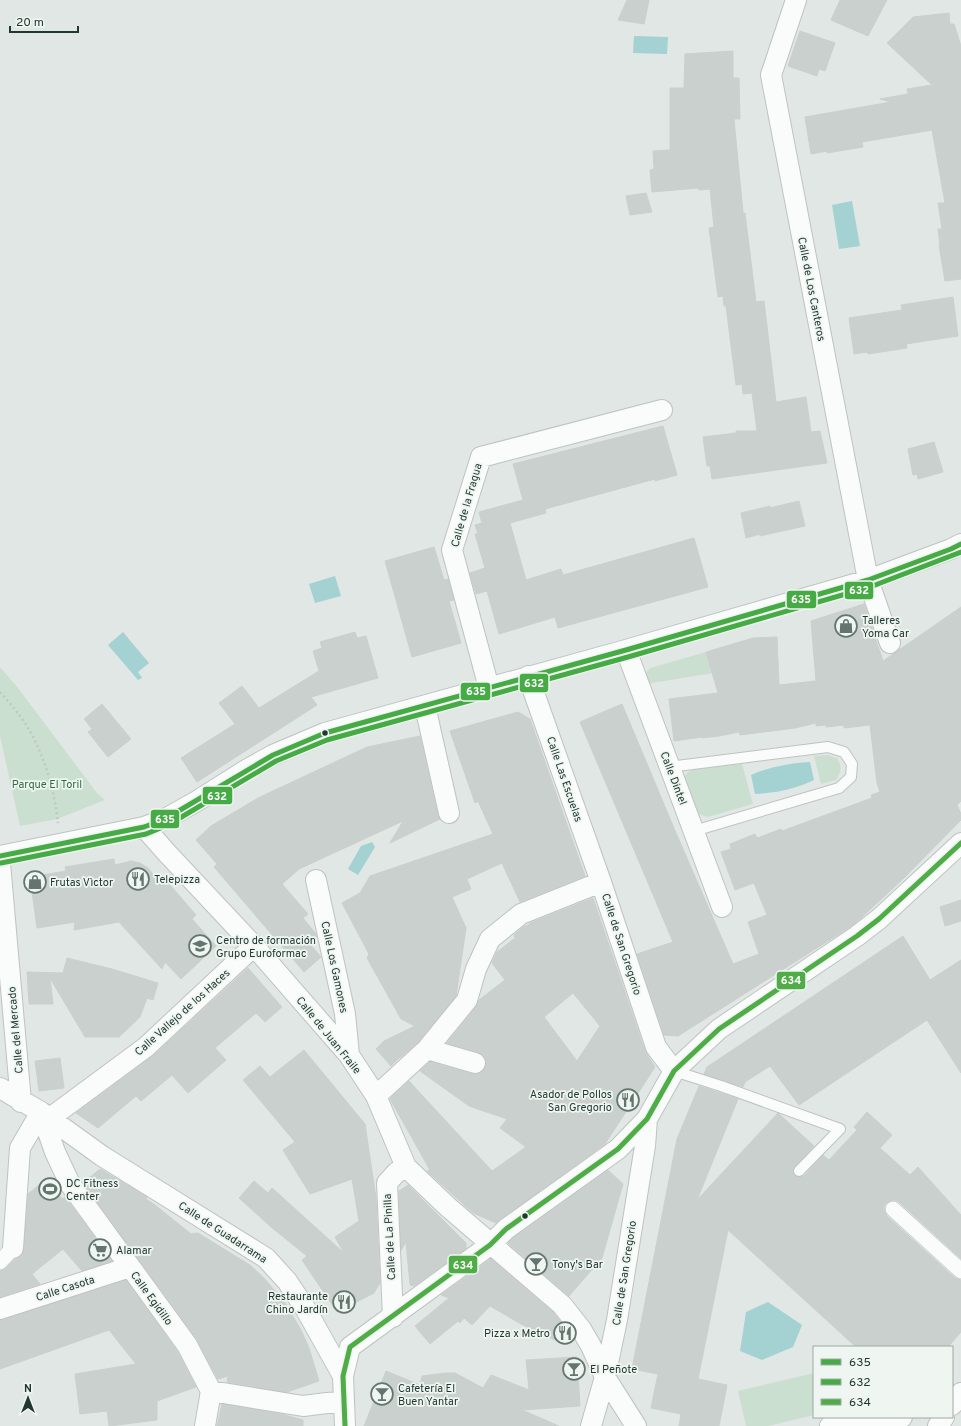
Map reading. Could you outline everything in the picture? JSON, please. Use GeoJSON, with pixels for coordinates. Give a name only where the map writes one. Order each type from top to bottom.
{"type":"FeatureCollection","features":[{"type":"Feature","properties":{"kind":"street","name":"Calle de Los Canteros"},"geometry":{"type":"LineString","coordinates":[[796,0],[772,75],[868,580]]}},
{"type":"Feature","properties":{"kind":"street","name":"Calle de la Fragua"},"geometry":{"type":"LineString","coordinates":[[489,688],[452,550],[481,457],[662,410]]}},
{"type":"Feature","properties":{"kind":"street"},"geometry":{"type":"LineString","coordinates":[[0,856],[144,827],[165,819],[273,755],[325,733],[626,650],[868,580],[951,550],[961,544]]}},
{"type":"Feature","properties":{"kind":"street"},"geometry":{"type":"LineString","coordinates":[[868,580],[890,644]]}},
{"type":"Feature","properties":{"kind":"street","name":"Calle Dintel"},"geometry":{"type":"LineString","coordinates":[[626,650],[722,907]]}},
{"type":"Feature","properties":{"kind":"street","name":"Calle Las Escuelas"},"geometry":{"type":"LineString","coordinates":[[528,676],[601,882]]}},
{"type":"Feature","properties":{"kind":"street"},"geometry":{"type":"LineString","coordinates":[[425,706],[449,813]]}},
{"type":"Feature","properties":{"kind":"street","name":"Calle de Juan Fraile"},"geometry":{"type":"LineString","coordinates":[[144,827],[254,946],[349,1055],[376,1096],[406,1166],[490,1245],[562,1305],[581,1329],[591,1346],[605,1377],[620,1403],[636,1426]]}},
{"type":"Feature","properties":{"kind":"street","name":"Calle de San Gregorio"},"geometry":{"type":"LineString","coordinates":[[343,1376],[350,1347],[394,1317],[490,1245],[506,1229],[618,1149],[647,1119],[674,1071],[719,1029],[857,936],[879,919],[960,846]]}},
{"type":"Feature","properties":{"kind":"street","name":"Calle del Mercado"},"geometry":{"type":"LineString","coordinates":[[0,863],[21,1102]]}},
{"type":"Feature","properties":{"kind":"street","name":"Calle Los Gamones"},"geometry":{"type":"LineString","coordinates":[[316,880],[345,1014],[349,1055]]}},
{"type":"Feature","properties":{"kind":"street"},"geometry":{"type":"LineString","coordinates":[[376,1096],[427,1049],[468,1000],[476,969],[490,939],[521,914],[601,882]]}},
{"type":"Feature","properties":{"kind":"street","name":"Calle de San Gregorio"},"geometry":{"type":"LineString","coordinates":[[601,882],[656,1047],[674,1071]]}},
{"type":"Feature","properties":{"kind":"street","name":"Calle Vallejo de los Haces"},"geometry":{"type":"LineString","coordinates":[[45,1115],[146,1047],[254,946]]}},
{"type":"Feature","properties":{"kind":"street"},"geometry":{"type":"LineString","coordinates":[[427,1049],[475,1063]]}},
{"type":"Feature","properties":{"kind":"street","name":"Calle de Guadarrama"},"geometry":{"type":"LineString","coordinates":[[0,1088],[21,1102],[45,1115],[102,1156],[266,1258],[287,1281],[305,1308],[343,1376],[344,1426]]}},
{"type":"Feature","properties":{"kind":"street"},"geometry":{"type":"LineString","coordinates":[[6,1255],[20,1148],[45,1115]]}},
{"type":"Feature","properties":{"kind":"street","name":"Calle Egidillo"},"geometry":{"type":"LineString","coordinates":[[45,1115],[55,1152],[70,1184],[187,1345],[211,1391]]}},
{"type":"Feature","properties":{"kind":"street","name":"Calle de San Gregorio"},"geometry":{"type":"LineString","coordinates":[[591,1426],[605,1377],[617,1320],[644,1154],[647,1119]]}},
{"type":"Feature","properties":{"kind":"street","name":"Calle de La Pinilla"},"geometry":{"type":"LineString","coordinates":[[394,1317],[386,1183],[397,1172],[406,1166]]}},
{"type":"Feature","properties":{"kind":"street"},"geometry":{"type":"LineString","coordinates":[[893,1209],[961,1271]]}},
{"type":"Feature","properties":{"kind":"street","name":"Calle Casota"},"geometry":{"type":"LineString","coordinates":[[0,1310],[130,1267]]}},
{"type":"Feature","properties":{"kind":"street"},"geometry":{"type":"LineString","coordinates":[[204,1426],[211,1391],[303,1406],[344,1402]]}},
{"type":"Feature","properties":{"kind":"street"},"geometry":{"type":"LineString","coordinates":[[953,1404],[961,1392]]}},
{"type":"Feature","properties":{"kind":"street"},"geometry":{"type":"LineString","coordinates":[[830,1426],[894,1418]]}},
{"type":"Feature","properties":{"kind":"lane"},"geometry":{"type":"LineString","coordinates":[[670,767],[828,747],[844,752],[852,764],[851,776],[839,788],[694,832]]}},
{"type":"Feature","properties":{"kind":"lane"},"geometry":{"type":"LineString","coordinates":[[674,1071],[721,1086],[840,1129],[799,1171]]}},
{"type":"Feature","properties":{"kind":"path"},"geometry":{"type":"LineString","coordinates":[[0,692],[20,716],[38,745],[55,798],[60,844]]}},
{"type":"Feature","properties":{"kind":"green space"},"geometry":{"type":"Polygon","coordinates":[[[706,652],[713,673],[646,684],[645,676],[650,668],[706,652]]]}},
{"type":"Feature","properties":{"kind":"green space","name":"Parque El Toril"},"geometry":{"type":"Polygon","coordinates":[[[0,667],[18,688],[97,793],[105,800],[57,819],[20,826],[0,736],[0,667]]]}},
{"type":"Feature","properties":{"kind":"green space"},"geometry":{"type":"Polygon","coordinates":[[[828,755],[837,758],[840,764],[840,771],[836,780],[821,784],[814,756],[828,755]]]}},
{"type":"Feature","properties":{"kind":"green space"},"geometry":{"type":"Polygon","coordinates":[[[742,764],[753,804],[708,817],[699,814],[683,778],[688,772],[695,769],[742,764]]]}},
{"type":"Feature","properties":{"kind":"green space"},"geometry":{"type":"Polygon","coordinates":[[[813,1373],[813,1415],[768,1426],[746,1426],[738,1391],[813,1373]]]}},
{"type":"Feature","properties":{"kind":"water"},"geometry":{"type":"Polygon","coordinates":[[[634,36],[668,37],[667,54],[633,53],[634,36]]]}},
{"type":"Feature","properties":{"kind":"water"},"geometry":{"type":"Polygon","coordinates":[[[852,201],[860,246],[839,249],[832,205],[852,201]]]}},
{"type":"Feature","properties":{"kind":"water"},"geometry":{"type":"Polygon","coordinates":[[[335,576],[341,596],[315,603],[309,584],[335,576]]]}},
{"type":"Feature","properties":{"kind":"water"},"geometry":{"type":"Polygon","coordinates":[[[123,632],[149,663],[138,672],[142,678],[138,680],[108,645],[123,632]]]}},
{"type":"Feature","properties":{"kind":"water"},"geometry":{"type":"Polygon","coordinates":[[[810,762],[814,780],[785,790],[755,794],[751,775],[780,766],[810,762]]]}},
{"type":"Feature","properties":{"kind":"water"},"geometry":{"type":"Polygon","coordinates":[[[372,842],[375,847],[358,875],[348,869],[361,846],[372,842]]]}},
{"type":"Feature","properties":{"kind":"water"},"geometry":{"type":"Polygon","coordinates":[[[768,1302],[802,1325],[793,1347],[762,1360],[740,1351],[746,1312],[768,1302]]]}},
{"type":"Feature","properties":{"kind":"building"},"geometry":{"type":"Polygon","coordinates":[[[627,0],[649,0],[644,24],[618,20],[627,0]]]}},
{"type":"Feature","properties":{"kind":"building"},"geometry":{"type":"Polygon","coordinates":[[[840,0],[887,0],[868,36],[831,20],[840,0]]]}},
{"type":"Feature","properties":{"kind":"building"},"geometry":{"type":"Polygon","coordinates":[[[949,13],[950,24],[954,24],[961,46],[961,279],[945,281],[939,245],[938,229],[942,229],[938,203],[945,203],[932,130],[862,142],[863,147],[811,154],[805,117],[891,102],[880,99],[908,94],[907,89],[932,85],[887,43],[913,17],[949,13]]]}},
{"type":"Feature","properties":{"kind":"building"},"geometry":{"type":"Polygon","coordinates":[[[800,31],[835,43],[825,71],[819,69],[817,76],[788,66],[800,31]]]}},
{"type":"Feature","properties":{"kind":"building"},"geometry":{"type":"Polygon","coordinates":[[[733,51],[733,78],[739,78],[740,119],[734,119],[743,213],[745,213],[756,302],[764,301],[776,402],[806,397],[811,432],[820,431],[827,463],[712,479],[710,466],[707,466],[703,437],[736,433],[736,431],[757,431],[752,393],[743,394],[742,384],[736,385],[726,306],[724,306],[723,296],[718,297],[709,228],[714,227],[710,189],[699,190],[698,188],[652,192],[650,170],[654,169],[653,151],[670,150],[670,88],[684,88],[685,54],[733,51]]]}},
{"type":"Feature","properties":{"kind":"building"},"geometry":{"type":"Polygon","coordinates":[[[646,193],[652,212],[630,215],[626,196],[646,193]]]}},
{"type":"Feature","properties":{"kind":"building"},"geometry":{"type":"Polygon","coordinates":[[[953,297],[958,336],[906,344],[907,348],[868,354],[867,352],[854,354],[849,318],[902,310],[901,305],[953,297]]]}},
{"type":"Feature","properties":{"kind":"building"},"geometry":{"type":"Polygon","coordinates":[[[663,426],[677,475],[655,481],[655,479],[545,509],[546,513],[510,523],[526,580],[561,569],[563,575],[694,538],[708,587],[558,628],[555,617],[499,634],[487,591],[476,594],[470,573],[485,568],[475,534],[478,534],[475,525],[482,523],[479,512],[523,500],[513,464],[663,426]]]}},
{"type":"Feature","properties":{"kind":"building"},"geometry":{"type":"Polygon","coordinates":[[[934,442],[943,472],[918,479],[917,474],[913,475],[908,449],[934,442]]]}},
{"type":"Feature","properties":{"kind":"building"},"geometry":{"type":"Polygon","coordinates":[[[799,501],[805,526],[746,538],[741,513],[799,501]]]}},
{"type":"Feature","properties":{"kind":"building"},"geometry":{"type":"Polygon","coordinates":[[[434,547],[444,580],[448,579],[454,600],[449,601],[461,643],[412,657],[385,561],[434,547]]]}},
{"type":"Feature","properties":{"kind":"building"},"geometry":{"type":"Polygon","coordinates":[[[864,604],[883,661],[961,607],[961,801],[957,805],[961,814],[961,820],[905,877],[850,927],[678,1036],[664,1035],[637,954],[673,942],[580,722],[622,704],[733,964],[759,954],[748,922],[767,915],[754,883],[735,890],[721,852],[731,849],[730,844],[755,834],[757,838],[781,829],[782,831],[872,798],[871,795],[880,792],[877,783],[870,725],[844,728],[844,725],[826,727],[826,725],[816,726],[816,723],[795,728],[740,735],[739,732],[719,736],[674,741],[669,699],[718,693],[706,652],[753,638],[777,637],[779,685],[816,681],[811,621],[864,604]]]}},
{"type":"Feature","properties":{"kind":"building"},"geometry":{"type":"Polygon","coordinates":[[[355,632],[357,638],[366,636],[378,678],[311,697],[317,705],[197,782],[181,758],[235,724],[219,703],[242,686],[259,708],[319,671],[313,651],[322,648],[320,642],[355,632]]]}},
{"type":"Feature","properties":{"kind":"building"},"geometry":{"type":"Polygon","coordinates":[[[102,704],[131,739],[108,757],[88,732],[92,729],[84,719],[102,704]]]}},
{"type":"Feature","properties":{"kind":"building"},"geometry":{"type":"Polygon","coordinates":[[[518,712],[530,719],[585,876],[520,902],[502,863],[467,879],[471,889],[452,897],[466,928],[456,996],[419,1041],[391,1066],[376,1049],[384,1041],[415,1026],[401,1019],[367,958],[369,954],[342,903],[360,893],[370,876],[493,834],[478,801],[475,803],[450,731],[518,712]]]}},
{"type":"Feature","properties":{"kind":"building"},"geometry":{"type":"Polygon","coordinates":[[[420,736],[438,816],[440,819],[390,843],[403,821],[299,869],[282,884],[308,914],[303,918],[316,934],[316,937],[309,943],[321,957],[304,972],[214,867],[217,864],[196,840],[211,826],[258,798],[367,747],[420,736]]]}},
{"type":"Feature","properties":{"kind":"building"},"geometry":{"type":"Polygon","coordinates":[[[114,859],[115,865],[131,861],[140,863],[148,868],[159,882],[164,878],[196,915],[192,919],[216,946],[181,979],[165,962],[162,969],[119,922],[74,930],[75,922],[37,928],[30,877],[66,871],[65,867],[114,859]]]}},
{"type":"Feature","properties":{"kind":"building"},"geometry":{"type":"Polygon","coordinates":[[[593,898],[645,1051],[655,1067],[605,1144],[496,1223],[473,1213],[427,1171],[430,1170],[390,1099],[409,1081],[492,1171],[526,1147],[500,1128],[507,1119],[469,1106],[420,1071],[430,1062],[472,1074],[478,1074],[483,1071],[486,1066],[486,1061],[483,1055],[478,1052],[447,1043],[476,1007],[479,1000],[505,980],[492,963],[497,952],[515,938],[514,935],[523,927],[593,898]],[[573,993],[544,1017],[577,1061],[600,1026],[573,993]]]}},
{"type":"Feature","properties":{"kind":"building"},"geometry":{"type":"Polygon","coordinates":[[[961,900],[961,921],[945,926],[940,907],[961,900]]]}},
{"type":"Feature","properties":{"kind":"building"},"geometry":{"type":"Polygon","coordinates":[[[903,936],[930,980],[961,960],[961,1073],[927,1020],[799,1105],[770,1066],[745,1082],[743,1087],[704,1074],[707,1067],[903,936]]]}},
{"type":"Feature","properties":{"kind":"building"},"geometry":{"type":"Polygon","coordinates":[[[67,958],[112,969],[158,983],[153,1000],[147,998],[140,1017],[119,1037],[85,1037],[50,978],[53,1004],[29,1004],[27,972],[63,973],[67,958]]]}},
{"type":"Feature","properties":{"kind":"building"},"geometry":{"type":"Polygon","coordinates":[[[248,968],[282,1007],[265,1022],[256,1013],[215,1048],[226,1060],[188,1093],[172,1075],[141,1101],[136,1096],[98,1128],[76,1113],[154,1055],[248,968]]]}},
{"type":"Feature","properties":{"kind":"building"},"geometry":{"type":"Polygon","coordinates":[[[304,1050],[365,1124],[376,1198],[380,1283],[374,1293],[337,1312],[302,1260],[307,1256],[271,1227],[239,1198],[254,1181],[268,1193],[272,1188],[344,1253],[335,1237],[359,1221],[352,1179],[310,1194],[283,1150],[295,1142],[243,1080],[260,1066],[270,1077],[304,1050]]]}},
{"type":"Feature","properties":{"kind":"building"},"geometry":{"type":"Polygon","coordinates":[[[60,1058],[64,1088],[39,1091],[35,1061],[60,1058]]]}},
{"type":"Feature","properties":{"kind":"building"},"geometry":{"type":"Polygon","coordinates":[[[699,1086],[738,1099],[697,1200],[778,1113],[814,1146],[793,1169],[793,1173],[798,1177],[804,1176],[823,1155],[829,1160],[857,1130],[854,1127],[867,1112],[892,1135],[880,1148],[910,1175],[918,1167],[961,1215],[961,1259],[899,1202],[895,1200],[890,1201],[886,1203],[884,1207],[887,1216],[955,1278],[961,1280],[961,1332],[949,1346],[855,1346],[728,1230],[698,1379],[727,1385],[719,1426],[679,1426],[681,1414],[651,1408],[658,1374],[632,1369],[677,1139],[699,1086]]]}},
{"type":"Feature","properties":{"kind":"building"},"geometry":{"type":"Polygon","coordinates":[[[100,1169],[147,1197],[146,1199],[191,1234],[198,1233],[250,1265],[265,1279],[285,1303],[301,1330],[309,1348],[319,1381],[287,1392],[227,1382],[228,1376],[218,1379],[196,1338],[83,1183],[100,1169]]]}},
{"type":"Feature","properties":{"kind":"building"},"geometry":{"type":"Polygon","coordinates":[[[608,1170],[623,1184],[602,1258],[569,1296],[508,1243],[608,1170]]]}},
{"type":"Feature","properties":{"kind":"building"},"geometry":{"type":"Polygon","coordinates":[[[46,1179],[62,1199],[65,1197],[112,1261],[82,1271],[63,1249],[32,1274],[40,1284],[0,1297],[0,1271],[22,1255],[24,1249],[28,1194],[46,1179]]]}},
{"type":"Feature","properties":{"kind":"building"},"geometry":{"type":"Polygon","coordinates":[[[408,1185],[466,1243],[466,1249],[414,1286],[410,1285],[406,1242],[401,1250],[399,1191],[408,1185]]]}},
{"type":"Feature","properties":{"kind":"building"},"geometry":{"type":"Polygon","coordinates":[[[491,1259],[554,1313],[568,1332],[559,1342],[521,1324],[490,1306],[472,1325],[464,1318],[460,1323],[458,1321],[430,1344],[415,1326],[449,1298],[441,1295],[491,1259]]]}},
{"type":"Feature","properties":{"kind":"building"},"geometry":{"type":"Polygon","coordinates":[[[126,1280],[177,1351],[196,1387],[157,1401],[157,1420],[109,1426],[107,1411],[80,1414],[75,1374],[136,1364],[109,1330],[0,1369],[0,1320],[126,1280]]]}},
{"type":"Feature","properties":{"kind":"building"},"geometry":{"type":"Polygon","coordinates":[[[577,1357],[580,1406],[522,1410],[559,1426],[364,1426],[386,1371],[420,1385],[422,1376],[455,1373],[483,1388],[491,1375],[529,1390],[526,1360],[577,1357]]]}},
{"type":"Feature","properties":{"kind":"building"},"geometry":{"type":"Polygon","coordinates":[[[222,1404],[281,1414],[303,1420],[303,1426],[217,1426],[222,1404]]]}},
{"type":"Feature","properties":{"kind":"transit line","name":"635"},"geometry":{"type":"LineString","coordinates":[[0,856],[144,827],[165,819],[273,755],[325,733],[626,650],[868,580],[961,544]]}},
{"type":"Feature","properties":{"kind":"transit line","name":"632"},"geometry":{"type":"LineString","coordinates":[[1,863],[146,834],[168,825],[276,761],[327,740],[628,657],[870,587],[961,552]]}},
{"type":"Feature","properties":{"kind":"transit line","name":"634"},"geometry":{"type":"LineString","coordinates":[[345,1426],[343,1376],[350,1347],[490,1245],[506,1229],[618,1149],[647,1119],[674,1071],[719,1029],[857,936],[879,919],[961,843]]}},
{"type":"Feature","properties":{"kind":"place","name":"Talleres Yoma Car"},"geometry":{"type":"Point","coordinates":[846,626]}},
{"type":"Feature","properties":{"kind":"place","name":"Telepizza"},"geometry":{"type":"Point","coordinates":[138,879]}},
{"type":"Feature","properties":{"kind":"place","name":"Frutas Vìctor"},"geometry":{"type":"Point","coordinates":[35,882]}},
{"type":"Feature","properties":{"kind":"place","name":"Centro de formación Grupo Euroformac"},"geometry":{"type":"Point","coordinates":[200,946]}},
{"type":"Feature","properties":{"kind":"place","name":"Asador de Pollos San Gregorio"},"geometry":{"type":"Point","coordinates":[628,1100]}},
{"type":"Feature","properties":{"kind":"place","name":"DC Fitness Center"},"geometry":{"type":"Point","coordinates":[50,1189]}},
{"type":"Feature","properties":{"kind":"place","name":"Alamar"},"geometry":{"type":"Point","coordinates":[100,1250]}},
{"type":"Feature","properties":{"kind":"place","name":"Tony's Bar"},"geometry":{"type":"Point","coordinates":[536,1264]}},
{"type":"Feature","properties":{"kind":"place","name":"Restaurante Chino Jardín"},"geometry":{"type":"Point","coordinates":[344,1302]}},
{"type":"Feature","properties":{"kind":"place","name":"Pizza x Metro"},"geometry":{"type":"Point","coordinates":[565,1333]}},
{"type":"Feature","properties":{"kind":"place","name":"El Peñote"},"geometry":{"type":"Point","coordinates":[574,1369]}},
{"type":"Feature","properties":{"kind":"place","name":"Cafetería El Buen Yantar"},"geometry":{"type":"Point","coordinates":[382,1394]}}]}
